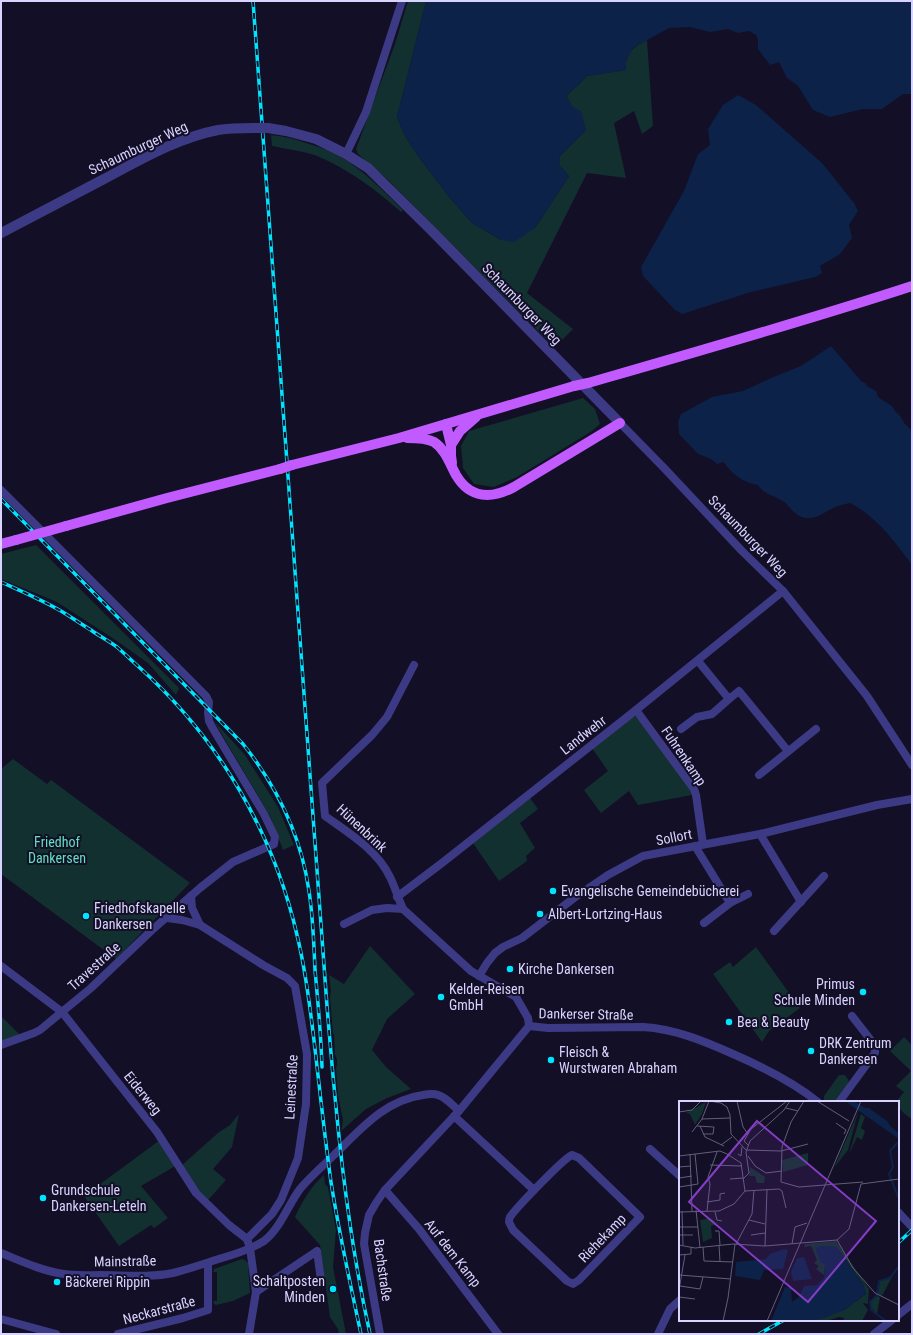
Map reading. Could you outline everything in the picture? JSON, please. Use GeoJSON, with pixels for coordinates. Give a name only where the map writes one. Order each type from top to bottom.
{"type":"FeatureCollection","features":[{"type":"Feature","properties":{"kind":"main road"},"geometry":{"type":"LineString","coordinates":[[1,544],[167,498],[399,438],[574,386],[655,364],[912,286]]}},
{"type":"Feature","properties":{"kind":"main road"},"geometry":{"type":"LineString","coordinates":[[451,444],[460,431],[480,414]]}},
{"type":"Feature","properties":{"kind":"main road"},"geometry":{"type":"LineString","coordinates":[[441,425],[451,444],[451,456],[455,473],[462,484],[472,492],[485,495],[503,493],[620,423]]}},
{"type":"Feature","properties":{"kind":"main road"},"geometry":{"type":"LineString","coordinates":[[441,425],[444,453]]}},
{"type":"Feature","properties":{"kind":"main road"},"geometry":{"type":"LineString","coordinates":[[399,438],[428,440],[439,446],[453,467]]}},
{"type":"Feature","properties":{"kind":"street"},"geometry":{"type":"LineString","coordinates":[[346,154],[366,112],[402,1]]}},
{"type":"Feature","properties":{"kind":"street","name":"Schaumburger Weg"},"geometry":{"type":"LineString","coordinates":[[1,233],[152,154],[180,141],[218,130],[233,128],[268,128],[286,131],[316,139],[346,154],[368,168],[384,182],[665,468],[742,551],[783,592],[867,696],[912,764]]}},
{"type":"Feature","properties":{"kind":"street","name":"Travestraße"},"geometry":{"type":"LineString","coordinates":[[1,490],[206,696],[209,702],[208,713],[212,727],[264,814],[275,837],[274,844],[233,862],[191,896],[152,930],[91,988],[62,1012],[34,1033],[1,1045]]}},
{"type":"Feature","properties":{"kind":"street","name":"Landwehr"},"geometry":{"type":"LineString","coordinates":[[397,897],[636,710],[783,592]]}},
{"type":"Feature","properties":{"kind":"street"},"geometry":{"type":"LineString","coordinates":[[698,661],[729,700]]}},
{"type":"Feature","properties":{"kind":"street","name":"Hünenbrink"},"geometry":{"type":"LineString","coordinates":[[414,665],[387,717],[372,735],[322,783],[325,816],[358,840],[376,856],[390,877],[403,909],[458,960],[479,976],[516,997],[528,1018],[529,1026]]}},
{"type":"Feature","properties":{"kind":"street"},"geometry":{"type":"LineString","coordinates":[[681,729],[697,717],[712,714],[739,691],[788,751]]}},
{"type":"Feature","properties":{"kind":"street","name":"Fuhrenkamp"},"geometry":{"type":"LineString","coordinates":[[636,710],[694,789],[696,795],[699,845]]}},
{"type":"Feature","properties":{"kind":"street"},"geometry":{"type":"LineString","coordinates":[[759,774],[816,729]]}},
{"type":"Feature","properties":{"kind":"street","name":"Sollort"},"geometry":{"type":"LineString","coordinates":[[479,976],[495,953],[503,947],[527,934],[574,898],[608,875],[643,856],[760,834],[912,799]]}},
{"type":"Feature","properties":{"kind":"street"},"geometry":{"type":"LineString","coordinates":[[760,834],[801,902]]}},
{"type":"Feature","properties":{"kind":"street"},"geometry":{"type":"LineString","coordinates":[[699,845],[730,904]]}},
{"type":"Feature","properties":{"kind":"street"},"geometry":{"type":"LineString","coordinates":[[774,931],[824,876]]}},
{"type":"Feature","properties":{"kind":"street"},"geometry":{"type":"LineString","coordinates":[[704,923],[730,904],[748,894]]}},
{"type":"Feature","properties":{"kind":"street"},"geometry":{"type":"LineString","coordinates":[[191,896],[192,908],[200,925]]}},
{"type":"Feature","properties":{"kind":"street"},"geometry":{"type":"LineString","coordinates":[[344,924],[372,910],[387,908],[403,909]]}},
{"type":"Feature","properties":{"kind":"street","name":"Leinestraße"},"geometry":{"type":"LineString","coordinates":[[167,918],[200,925],[263,966],[288,978],[295,986],[307,1054],[306,1104],[298,1158],[281,1200],[272,1214],[247,1239]]}},
{"type":"Feature","properties":{"kind":"street","name":"Eiderweg"},"geometry":{"type":"LineString","coordinates":[[1,966],[62,1012],[157,1132],[196,1193],[229,1225],[247,1239]]}},
{"type":"Feature","properties":{"kind":"street"},"geometry":{"type":"LineString","coordinates":[[839,1101],[875,1053],[873,1043],[870,1038],[852,1016]]}},
{"type":"Feature","properties":{"kind":"street","name":"Dankerser Straße"},"geometry":{"type":"LineString","coordinates":[[385,1190],[457,1114],[529,1026],[554,1028],[643,1027],[674,1031],[697,1038],[756,1063],[802,1090],[817,1101]]}},
{"type":"Feature","properties":{"kind":"street","name":"Mainstraße"},"geometry":{"type":"LineString","coordinates":[[1,1253],[43,1269],[75,1275],[163,1274],[173,1273],[208,1263],[250,1248],[265,1240],[281,1222],[300,1190],[310,1179],[373,1117],[388,1107],[398,1102],[418,1096],[432,1094],[443,1097],[457,1114]]}},
{"type":"Feature","properties":{"kind":"street"},"geometry":{"type":"LineString","coordinates":[[457,1114],[534,1190]]}},
{"type":"Feature","properties":{"kind":"street"},"geometry":{"type":"LineString","coordinates":[[650,1148],[679,1175]]}},
{"type":"Feature","properties":{"kind":"street","name":"Riehekamp"},"geometry":{"type":"LineString","coordinates":[[572,1155],[576,1156],[640,1217],[579,1280],[573,1284],[570,1283],[513,1230],[509,1222],[511,1215],[534,1190],[565,1159],[572,1155]]}},
{"type":"Feature","properties":{"kind":"street","name":"Bachstraße"},"geometry":{"type":"LineString","coordinates":[[380,1334],[364,1244],[369,1215],[385,1190]]}},
{"type":"Feature","properties":{"kind":"street","name":"Auf dem Kamp"},"geometry":{"type":"LineString","coordinates":[[385,1190],[419,1229],[498,1334]]}},
{"type":"Feature","properties":{"kind":"street"},"geometry":{"type":"LineString","coordinates":[[899,1213],[912,1227]]}},
{"type":"Feature","properties":{"kind":"street"},"geometry":{"type":"LineString","coordinates":[[247,1239],[250,1248],[256,1292],[250,1334]]}},
{"type":"Feature","properties":{"kind":"street"},"geometry":{"type":"LineString","coordinates":[[256,1292],[317,1250],[320,1280]]}},
{"type":"Feature","properties":{"kind":"street","name":"Neckarstraße"},"geometry":{"type":"LineString","coordinates":[[118,1334],[137,1332],[208,1310],[208,1263]]}},
{"type":"Feature","properties":{"kind":"street"},"geometry":{"type":"LineString","coordinates":[[658,1334],[670,1309],[679,1301]]}},
{"type":"Feature","properties":{"kind":"street"},"geometry":{"type":"LineString","coordinates":[[899,1314],[912,1304]]}},
{"type":"Feature","properties":{"kind":"street"},"geometry":{"type":"LineString","coordinates":[[1,1319],[56,1334]]}},
{"type":"Feature","properties":{"kind":"street"},"geometry":{"type":"LineString","coordinates":[[874,1334],[891,1321]]}},
{"type":"Feature","properties":{"kind":"green space"},"geometry":{"type":"Polygon","coordinates":[[[408,1],[426,1],[397,117],[405,136],[450,198],[472,223],[501,240],[535,228],[569,176],[559,165],[560,156],[586,130],[566,96],[587,76],[625,70],[627,58],[631,51],[647,40],[653,126],[642,134],[634,111],[614,123],[626,178],[587,173],[527,293],[573,329],[559,343],[550,343],[387,179],[358,154],[356,149],[395,44],[408,1]]]}},
{"type":"Feature","properties":{"kind":"green space"},"geometry":{"type":"Polygon","coordinates":[[[271,135],[299,141],[340,156],[369,178],[403,210],[401,212],[362,181],[329,161],[306,153],[272,146],[271,135]]]}},
{"type":"Feature","properties":{"kind":"green space"},"geometry":{"type":"Polygon","coordinates":[[[583,398],[595,409],[600,424],[592,431],[517,477],[494,487],[474,484],[463,468],[461,446],[469,431],[583,398]]]}},
{"type":"Feature","properties":{"kind":"green space"},"geometry":{"type":"Polygon","coordinates":[[[36,545],[179,688],[176,695],[148,663],[114,639],[57,602],[1,579],[1,554],[36,545]]]}},
{"type":"Feature","properties":{"kind":"green space"},"geometry":{"type":"Polygon","coordinates":[[[633,716],[638,717],[690,788],[692,795],[638,805],[629,791],[601,813],[584,790],[608,771],[592,748],[633,716]]]}},
{"type":"Feature","properties":{"kind":"green space"},"geometry":{"type":"Polygon","coordinates":[[[214,721],[245,755],[278,807],[294,845],[283,850],[270,816],[214,721]]]}},
{"type":"Feature","properties":{"kind":"green space","name":"Friedhof Dankersen"},"geometry":{"type":"Polygon","coordinates":[[[13,759],[47,784],[51,780],[190,883],[116,959],[1,874],[1,769],[13,759]]]}},
{"type":"Feature","properties":{"kind":"green space"},"geometry":{"type":"Polygon","coordinates":[[[530,798],[538,809],[520,823],[535,848],[526,856],[527,861],[499,881],[473,843],[530,798]]]}},
{"type":"Feature","properties":{"kind":"green space"},"geometry":{"type":"Polygon","coordinates":[[[370,946],[415,994],[387,1019],[372,1050],[386,1067],[411,1089],[387,1098],[366,1109],[341,1131],[343,1120],[338,1095],[336,1069],[337,1059],[335,1055],[329,975],[344,984],[370,946]]]}},
{"type":"Feature","properties":{"kind":"green space"},"geometry":{"type":"Polygon","coordinates":[[[756,947],[800,1008],[769,1031],[762,1042],[713,974],[730,962],[733,967],[756,947]]]}},
{"type":"Feature","properties":{"kind":"green space"},"geometry":{"type":"Polygon","coordinates":[[[1,1016],[20,1035],[1,1042],[1,1016]]]}},
{"type":"Feature","properties":{"kind":"green space"},"geometry":{"type":"Polygon","coordinates":[[[904,1037],[912,1045],[912,1119],[899,1107],[899,1101],[897,1101],[904,1092],[896,1086],[911,1071],[890,1051],[904,1037]]]}},
{"type":"Feature","properties":{"kind":"green space"},"geometry":{"type":"Polygon","coordinates":[[[839,1075],[845,1075],[849,1081],[848,1084],[835,1101],[825,1101],[824,1096],[839,1075]]]}},
{"type":"Feature","properties":{"kind":"green space"},"geometry":{"type":"Polygon","coordinates":[[[239,1114],[232,1147],[213,1169],[226,1180],[208,1200],[196,1188],[181,1166],[218,1133],[230,1125],[239,1114]]]}},
{"type":"Feature","properties":{"kind":"green space"},"geometry":{"type":"Polygon","coordinates":[[[160,1140],[177,1165],[141,1186],[168,1218],[154,1228],[151,1225],[119,1246],[84,1196],[160,1140]]]}},
{"type":"Feature","properties":{"kind":"green space"},"geometry":{"type":"Polygon","coordinates":[[[324,1175],[325,1184],[328,1187],[336,1230],[333,1267],[346,1334],[339,1334],[338,1329],[330,1317],[320,1245],[295,1217],[307,1194],[324,1175]]]}},
{"type":"Feature","properties":{"kind":"green space"},"geometry":{"type":"Polygon","coordinates":[[[242,1259],[248,1263],[250,1293],[233,1301],[216,1305],[214,1304],[213,1301],[217,1301],[217,1272],[213,1272],[214,1269],[242,1259]]]}},
{"type":"Feature","properties":{"kind":"water"},"geometry":{"type":"Polygon","coordinates":[[[426,1],[912,1],[912,94],[903,94],[882,109],[863,109],[830,117],[813,110],[798,86],[787,78],[779,62],[770,65],[758,49],[758,40],[756,35],[749,31],[738,33],[728,29],[710,32],[690,27],[669,28],[633,48],[626,60],[626,70],[587,76],[566,96],[573,107],[581,111],[586,130],[560,156],[559,165],[569,176],[535,228],[514,242],[501,240],[472,223],[450,198],[405,136],[397,117],[426,1]]]}},
{"type":"Feature","properties":{"kind":"water"},"geometry":{"type":"Polygon","coordinates":[[[738,95],[756,105],[822,163],[854,203],[858,211],[849,225],[852,238],[840,254],[820,266],[822,273],[815,277],[751,292],[682,314],[675,310],[643,276],[641,267],[684,191],[698,154],[710,145],[708,129],[723,105],[738,95]]]}},
{"type":"Feature","properties":{"kind":"water"},"geometry":{"type":"Polygon","coordinates":[[[831,346],[862,382],[876,391],[878,397],[892,406],[912,431],[912,565],[877,522],[859,508],[850,503],[835,507],[815,517],[806,518],[800,516],[783,501],[766,493],[758,485],[742,480],[723,462],[717,464],[711,459],[698,454],[679,434],[678,422],[681,414],[712,397],[743,391],[801,366],[831,346]]]}},
{"type":"Feature","properties":{"kind":"railway"},"geometry":{"type":"LineString","coordinates":[[253,1],[330,1047],[348,1212],[354,1253],[370,1334]]}},
{"type":"Feature","properties":{"kind":"railway"},"geometry":{"type":"LineString","coordinates":[[1,499],[243,744],[256,761],[277,795],[294,831],[305,870],[309,891],[322,1067]]}},
{"type":"Feature","properties":{"kind":"railway"},"geometry":{"type":"LineString","coordinates":[[1,582],[39,599],[65,613],[117,647],[140,668],[194,725],[218,757],[258,824],[287,897],[302,959],[310,1007],[331,1182],[341,1239],[361,1334]]}},
{"type":"Feature","properties":{"kind":"railway"},"geometry":{"type":"LineString","coordinates":[[899,1242],[912,1230]]}},
{"type":"Feature","properties":{"kind":"railway"},"geometry":{"type":"LineString","coordinates":[[759,1334],[782,1321]]}},
{"type":"Feature","properties":{"kind":"place","name":"Evangelische Gemeindebücherei"},"geometry":{"type":"Point","coordinates":[553,891]}},
{"type":"Feature","properties":{"kind":"place","name":"Albert-Lortzing-Haus"},"geometry":{"type":"Point","coordinates":[540,914]}},
{"type":"Feature","properties":{"kind":"place","name":"Friedhofskapelle Dankersen"},"geometry":{"type":"Point","coordinates":[86,916]}},
{"type":"Feature","properties":{"kind":"place","name":"Kirche Dankersen"},"geometry":{"type":"Point","coordinates":[510,969]}},
{"type":"Feature","properties":{"kind":"place","name":"Primus Schule Minden"},"geometry":{"type":"Point","coordinates":[863,992]}},
{"type":"Feature","properties":{"kind":"place","name":"Kelder-Reisen GmbH"},"geometry":{"type":"Point","coordinates":[441,997]}},
{"type":"Feature","properties":{"kind":"place","name":"Bea & Beauty"},"geometry":{"type":"Point","coordinates":[729,1022]}},
{"type":"Feature","properties":{"kind":"place","name":"DRK Zentrum Dankersen"},"geometry":{"type":"Point","coordinates":[811,1051]}},
{"type":"Feature","properties":{"kind":"place","name":"Fleisch & Wurstwaren Abraham"},"geometry":{"type":"Point","coordinates":[551,1060]}},
{"type":"Feature","properties":{"kind":"place","name":"Grundschule Dankersen-Leteln"},"geometry":{"type":"Point","coordinates":[43,1198]}},
{"type":"Feature","properties":{"kind":"place","name":"Bäckerei Rippin"},"geometry":{"type":"Point","coordinates":[57,1282]}},
{"type":"Feature","properties":{"kind":"place","name":"Schaltposten Minden"},"geometry":{"type":"Point","coordinates":[333,1289]}}]}
